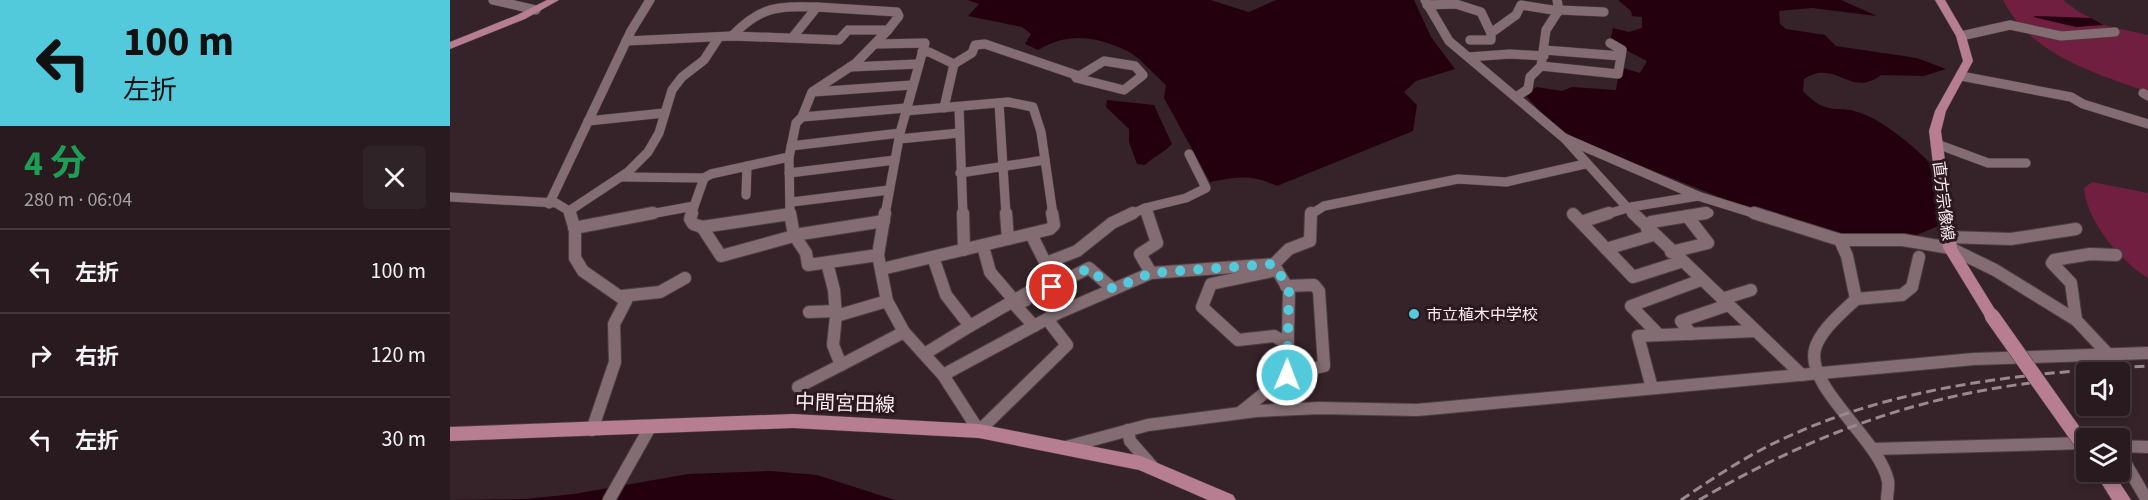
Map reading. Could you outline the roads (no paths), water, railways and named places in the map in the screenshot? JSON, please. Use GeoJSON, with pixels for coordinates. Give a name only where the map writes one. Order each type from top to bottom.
{"type":"FeatureCollection","features":[{"type":"Feature","properties":{"kind":"main road"},"geometry":{"type":"LineString","coordinates":[[450,46],[536,10],[554,0]]}},
{"type":"Feature","properties":{"kind":"main road","name":"直方宗像線"},"geometry":{"type":"LineString","coordinates":[[1940,0],[1961,36],[1968,61],[1940,108],[1935,131],[1949,243],[1992,316],[2076,435]]}},
{"type":"Feature","properties":{"kind":"main road","name":"中間宮田線"},"geometry":{"type":"LineString","coordinates":[[450,434],[592,430],[645,435],[793,421],[980,431],[1141,463],[1227,500]]}},
{"type":"Feature","properties":{"kind":"main road"},"geometry":{"type":"LineString","coordinates":[[2110,482],[2122,500]]}},
{"type":"Feature","properties":{"kind":"street"},"geometry":{"type":"LineString","coordinates":[[493,0],[536,10]]}},
{"type":"Feature","properties":{"kind":"street"},"geometry":{"type":"LineString","coordinates":[[549,204],[626,41],[650,0]]}},
{"type":"Feature","properties":{"kind":"street"},"geometry":{"type":"LineString","coordinates":[[1516,97],[1528,89],[1530,77],[1541,66],[1546,30],[1559,11],[1557,0]]}},
{"type":"Feature","properties":{"kind":"street"},"geometry":{"type":"LineString","coordinates":[[1470,40],[1491,40],[1491,33],[1481,12],[1446,2],[1426,2],[1438,26],[1469,57],[1564,138],[1626,208],[1680,262],[1802,375]]}},
{"type":"Feature","properties":{"kind":"street"},"geometry":{"type":"LineString","coordinates":[[732,36],[748,18],[772,6],[817,7],[870,4],[897,12],[899,16],[878,44],[812,92],[802,117],[796,123],[789,157],[791,208],[795,236],[807,254],[808,266],[878,255]]}},
{"type":"Feature","properties":{"kind":"street"},"geometry":{"type":"LineString","coordinates":[[1491,33],[1516,15],[1521,5],[1559,11],[1604,12]]}},
{"type":"Feature","properties":{"kind":"street"},"geometry":{"type":"LineString","coordinates":[[792,38],[817,7]]}},
{"type":"Feature","properties":{"kind":"street"},"geometry":{"type":"LineString","coordinates":[[1961,36],[2010,25],[2061,36],[2115,32]]}},
{"type":"Feature","properties":{"kind":"street"},"geometry":{"type":"LineString","coordinates":[[626,41],[732,36],[839,40],[848,30],[888,30]]}},
{"type":"Feature","properties":{"kind":"street"},"geometry":{"type":"LineString","coordinates":[[569,211],[596,191],[623,177],[655,141],[676,83],[704,60],[719,37]]}},
{"type":"Feature","properties":{"kind":"street"},"geometry":{"type":"LineString","coordinates":[[878,44],[925,43],[905,110],[878,255],[887,301],[904,332],[926,353],[943,375],[972,415],[980,431],[1067,345],[1047,318]]}},
{"type":"Feature","properties":{"kind":"street"},"geometry":{"type":"LineString","coordinates":[[1541,66],[1618,74],[1622,50],[1610,43]]}},
{"type":"Feature","properties":{"kind":"street"},"geometry":{"type":"LineString","coordinates":[[944,108],[954,64],[972,53],[975,45],[985,44],[1079,76],[1104,61],[1135,66],[1143,75],[1124,90],[1080,81],[1077,78],[1079,76]]}},
{"type":"Feature","properties":{"kind":"street"},"geometry":{"type":"LineString","coordinates":[[922,52],[929,52],[954,64]]}},
{"type":"Feature","properties":{"kind":"street"},"geometry":{"type":"LineString","coordinates":[[1469,57],[1544,53],[1621,56]]}},
{"type":"Feature","properties":{"kind":"street"},"geometry":{"type":"LineString","coordinates":[[849,67],[918,64]]}},
{"type":"Feature","properties":{"kind":"street"},"geometry":{"type":"LineString","coordinates":[[1961,75],[2071,97],[2083,104],[2148,124]]}},
{"type":"Feature","properties":{"kind":"street"},"geometry":{"type":"LineString","coordinates":[[812,92],[912,86]]}},
{"type":"Feature","properties":{"kind":"street"},"geometry":{"type":"LineString","coordinates":[[802,117],[999,103],[1033,106],[1041,132],[1054,225],[1050,229],[1031,234],[882,269]]}},
{"type":"Feature","properties":{"kind":"street"},"geometry":{"type":"LineString","coordinates":[[999,103],[1008,239]]}},
{"type":"Feature","properties":{"kind":"street"},"geometry":{"type":"LineString","coordinates":[[959,107],[964,250]]}},
{"type":"Feature","properties":{"kind":"street"},"geometry":{"type":"LineString","coordinates":[[588,121],[664,113]]}},
{"type":"Feature","properties":{"kind":"street"},"geometry":{"type":"LineString","coordinates":[[791,146],[959,133]]}},
{"type":"Feature","properties":{"kind":"street"},"geometry":{"type":"LineString","coordinates":[[1564,138],[1642,174],[1698,196],[1840,240],[1949,243],[2011,239],[2076,230]]}},
{"type":"Feature","properties":{"kind":"street"},"geometry":{"type":"LineString","coordinates":[[1937,144],[1988,163],[2026,163]]}},
{"type":"Feature","properties":{"kind":"street"},"geometry":{"type":"LineString","coordinates":[[1046,263],[1077,251],[1095,240],[1112,223],[1145,208],[1186,198],[1206,188],[1189,154]]}},
{"type":"Feature","properties":{"kind":"street"},"geometry":{"type":"LineString","coordinates":[[623,177],[704,178],[711,174],[789,157]]}},
{"type":"Feature","properties":{"kind":"street"},"geometry":{"type":"LineString","coordinates":[[789,173],[895,160]]}},
{"type":"Feature","properties":{"kind":"street"},"geometry":{"type":"LineString","coordinates":[[960,173],[1045,160]]}},
{"type":"Feature","properties":{"kind":"street"},"geometry":{"type":"LineString","coordinates":[[1288,344],[1274,336],[1238,340],[1202,307],[1211,284],[1275,267],[1289,249],[1310,241],[1310,214],[1324,206],[1458,179],[1506,182],[1585,164]]}},
{"type":"Feature","properties":{"kind":"street"},"geometry":{"type":"LineString","coordinates":[[746,195],[747,166]]}},
{"type":"Feature","properties":{"kind":"street"},"geometry":{"type":"LineString","coordinates":[[704,178],[690,219],[693,224],[702,227],[889,190]]}},
{"type":"Feature","properties":{"kind":"street"},"geometry":{"type":"LineString","coordinates":[[1581,222],[1626,208],[1698,196]]}},
{"type":"Feature","properties":{"kind":"street"},"geometry":{"type":"LineString","coordinates":[[450,197],[556,203],[569,211],[574,228],[575,258],[583,271],[622,296],[626,301],[614,324],[615,362],[592,430]]}},
{"type":"Feature","properties":{"kind":"street"},"geometry":{"type":"LineString","coordinates":[[574,228],[694,206]]}},
{"type":"Feature","properties":{"kind":"street"},"geometry":{"type":"LineString","coordinates":[[1145,208],[1157,243],[1140,254],[1151,273]]}},
{"type":"Feature","properties":{"kind":"street"},"geometry":{"type":"LineString","coordinates":[[1650,232],[1651,222],[1709,213]]}},
{"type":"Feature","properties":{"kind":"street"},"geometry":{"type":"LineString","coordinates":[[1573,214],[1633,277],[1680,262]]}},
{"type":"Feature","properties":{"kind":"street"},"geometry":{"type":"LineString","coordinates":[[1671,252],[1708,243],[1687,216]]}},
{"type":"Feature","properties":{"kind":"street"},"geometry":{"type":"LineString","coordinates":[[702,227],[722,256],[747,247],[795,236],[884,221]]}},
{"type":"Feature","properties":{"kind":"street"},"geometry":{"type":"LineString","coordinates":[[1606,249],[1650,232]]}},
{"type":"Feature","properties":{"kind":"street"},"geometry":{"type":"LineString","coordinates":[[926,353],[1053,278],[1031,234]]}},
{"type":"Feature","properties":{"kind":"street"},"geometry":{"type":"LineString","coordinates":[[1840,240],[1847,256],[1856,299]]}},
{"type":"Feature","properties":{"kind":"street"},"geometry":{"type":"LineString","coordinates":[[1949,243],[2076,320],[2108,354]]}},
{"type":"Feature","properties":{"kind":"street"},"geometry":{"type":"LineString","coordinates":[[983,246],[990,272],[1014,300]]}},
{"type":"Feature","properties":{"kind":"street"},"geometry":{"type":"LineString","coordinates":[[2076,320],[2071,283],[2052,263],[2054,260],[2090,254],[2116,255]]}},
{"type":"Feature","properties":{"kind":"street"},"geometry":{"type":"LineString","coordinates":[[933,257],[946,295],[970,326]]}},
{"type":"Feature","properties":{"kind":"street"},"geometry":{"type":"LineString","coordinates":[[1887,500],[1888,477],[1873,448],[1845,413],[1819,374],[1814,364],[1815,350],[1841,314],[1856,299],[1902,295],[1912,287],[1919,257]]}},
{"type":"Feature","properties":{"kind":"street"},"geometry":{"type":"LineString","coordinates":[[827,263],[836,313],[833,345],[841,365]]}},
{"type":"Feature","properties":{"kind":"street"},"geometry":{"type":"LineString","coordinates":[[943,375],[1047,318],[1151,273],[1275,267]]}},
{"type":"Feature","properties":{"kind":"street"},"geometry":{"type":"LineString","coordinates":[[1275,267],[1289,290],[1287,375]]}},
{"type":"Feature","properties":{"kind":"street"},"geometry":{"type":"LineString","coordinates":[[1034,326],[1015,305],[1089,268],[1113,289]]}},
{"type":"Feature","properties":{"kind":"street"},"geometry":{"type":"LineString","coordinates":[[622,296],[660,292],[685,278]]}},
{"type":"Feature","properties":{"kind":"street"},"geometry":{"type":"LineString","coordinates":[[1659,335],[1631,306],[1701,280]]}},
{"type":"Feature","properties":{"kind":"street"},"geometry":{"type":"LineString","coordinates":[[1239,414],[1287,375],[1324,366],[1319,291],[1314,285],[1286,286]]}},
{"type":"Feature","properties":{"kind":"street"},"geometry":{"type":"LineString","coordinates":[[1691,334],[1681,321],[1751,290]]}},
{"type":"Feature","properties":{"kind":"street"},"geometry":{"type":"LineString","coordinates":[[809,312],[836,313],[887,301]]}},
{"type":"Feature","properties":{"kind":"street"},"geometry":{"type":"LineString","coordinates":[[1652,388],[1638,336],[1756,331]]}},
{"type":"Feature","properties":{"kind":"street"},"geometry":{"type":"LineString","coordinates":[[798,387],[904,332]]}},
{"type":"Feature","properties":{"kind":"street"},"geometry":{"type":"LineString","coordinates":[[1066,447],[1158,423],[1239,414],[1365,407],[1417,410],[2030,355],[2148,353]]}},
{"type":"Feature","properties":{"kind":"street"},"geometry":{"type":"LineString","coordinates":[[1128,430],[1130,441],[1154,469]]}},
{"type":"Feature","properties":{"kind":"street"},"geometry":{"type":"LineString","coordinates":[[609,500],[645,435]]}},
{"type":"Feature","properties":{"kind":"street"},"geometry":{"type":"LineString","coordinates":[[1873,448],[2076,443]]}},
{"type":"Feature","properties":{"kind":"street"},"geometry":{"type":"LineString","coordinates":[[2130,446],[2148,447]]}},
{"type":"Feature","properties":{"kind":"street"},"geometry":{"type":"LineString","coordinates":[[2130,471],[2147,500]]}},
{"type":"Feature","properties":{"kind":"railway"},"geometry":{"type":"LineString","coordinates":[[1681,500],[1732,466],[1787,437],[1830,419],[1874,405],[1964,385],[2010,378],[2148,366]]}},
{"type":"Feature","properties":{"kind":"railway"},"geometry":{"type":"LineString","coordinates":[[1699,500],[1779,458],[1858,424],[1941,399],[2030,383]]}},
{"type":"Feature","properties":{"kind":"place","name":"市立植木中学校"},"geometry":{"type":"Point","coordinates":[1414,314]}}]}
